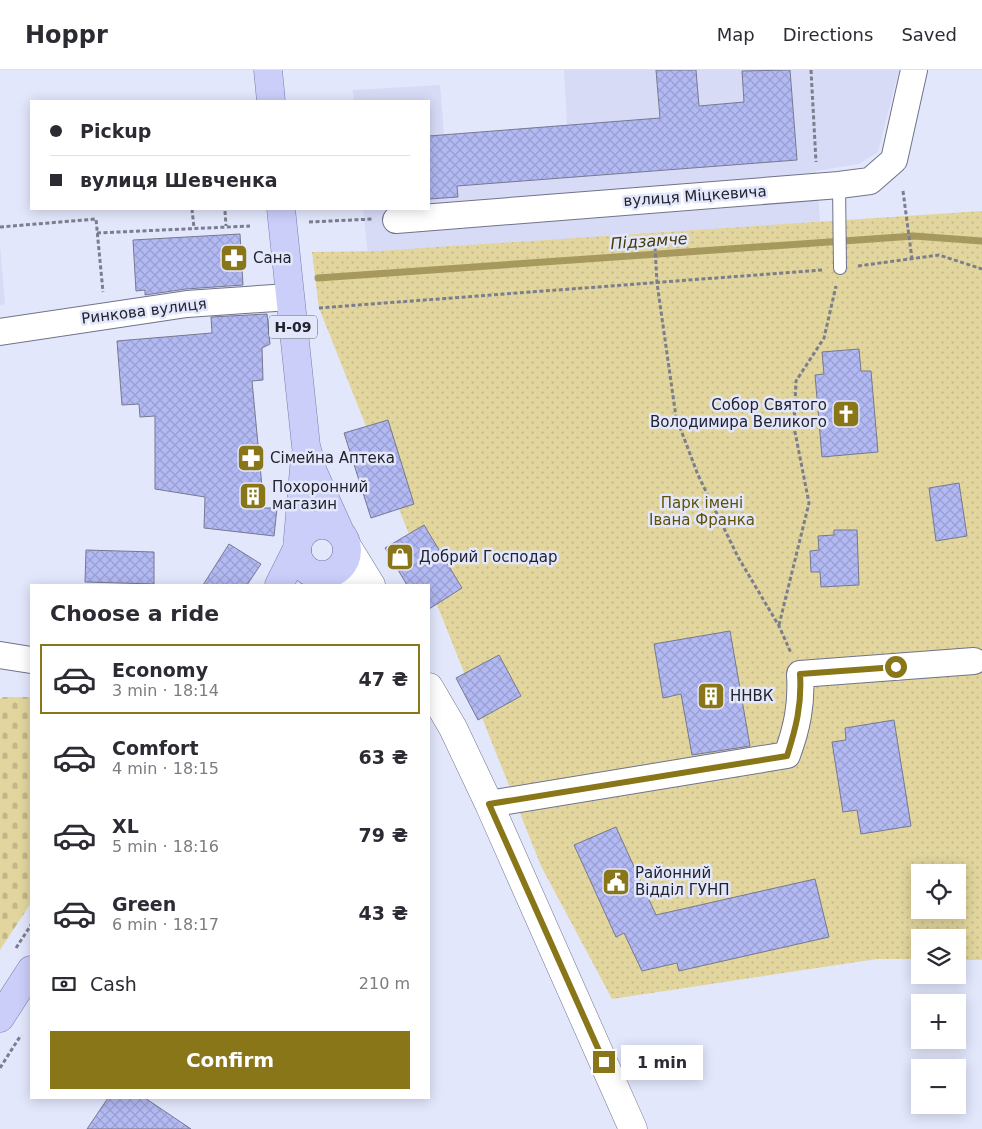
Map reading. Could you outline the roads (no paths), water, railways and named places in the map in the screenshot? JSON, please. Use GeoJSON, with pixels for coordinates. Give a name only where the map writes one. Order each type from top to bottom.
{"type":"FeatureCollection","features":[{"type":"Feature","properties":{"kind":"main road"},"geometry":{"type":"LineString","coordinates":[[268,70],[271,100]]}},
{"type":"Feature","properties":{"kind":"main road","name":"Н-09"},"geometry":{"type":"LineString","coordinates":[[281,210],[306,446],[313,472],[343,539]]}},
{"type":"Feature","properties":{"kind":"main road","name":"Н-09"},"geometry":{"type":"LineString","coordinates":[[297,549],[306,446]]}},
{"type":"Feature","properties":{"kind":"main road","name":"Н-09"},"geometry":{"type":"LineString","coordinates":[[280,584],[297,549],[302,534],[309,529],[325,525],[343,539]]}},
{"type":"Feature","properties":{"kind":"main road"},"geometry":{"type":"LineString","coordinates":[[297,549],[301,564],[321,580],[341,567],[347,554],[343,539]]}},
{"type":"Feature","properties":{"kind":"main road"},"geometry":{"type":"LineString","coordinates":[[0,1018],[30,972]]}},
{"type":"Feature","properties":{"kind":"street","name":"вулиця Міцкевича"},"geometry":{"type":"LineString","coordinates":[[385,219],[870,181],[894,160],[914,70]]}},
{"type":"Feature","properties":{"kind":"street","name":"Ринкова вулиця"},"geometry":{"type":"LineString","coordinates":[[0,332],[187,304],[290,298]]}},
{"type":"Feature","properties":{"kind":"street"},"geometry":{"type":"LineString","coordinates":[[343,539],[370,584]]}},
{"type":"Feature","properties":{"kind":"street"},"geometry":{"type":"LineString","coordinates":[[0,654],[30,660]]}},
{"type":"Feature","properties":{"kind":"street"},"geometry":{"type":"LineString","coordinates":[[489,804],[787,756],[796,730],[801,700],[800,674],[974,661]]}},
{"type":"Feature","properties":{"kind":"street"},"geometry":{"type":"LineString","coordinates":[[430,689],[453,728],[489,804],[633,1129]]}},
{"type":"Feature","properties":{"kind":"lane"},"geometry":{"type":"LineString","coordinates":[[838,185],[840,268]]}},
{"type":"Feature","properties":{"kind":"waterway","name":"Підзамче"},"geometry":{"type":"LineString","coordinates":[[318,278],[914,236],[982,241]]}},
{"type":"Feature","properties":{"kind":"place","name":"Сана"},"geometry":{"type":"Point","coordinates":[234,258]}},
{"type":"Feature","properties":{"kind":"place","name":"Собор Святого Володимира Великого"},"geometry":{"type":"Point","coordinates":[846,414]}},
{"type":"Feature","properties":{"kind":"place","name":"Сімейна Аптека"},"geometry":{"type":"Point","coordinates":[251,458]}},
{"type":"Feature","properties":{"kind":"place","name":"Похоронний магазин"},"geometry":{"type":"Point","coordinates":[253,496]}},
{"type":"Feature","properties":{"kind":"place","name":"Добрий Господар"},"geometry":{"type":"Point","coordinates":[400,557]}},
{"type":"Feature","properties":{"kind":"place","name":"ННВК"},"geometry":{"type":"Point","coordinates":[711,696]}},
{"type":"Feature","properties":{"kind":"place","name":"Районний Відділ ГУНП"},"geometry":{"type":"Point","coordinates":[616,882]}},
{"type":"Feature","properties":{"kind":"park label","name":"Парк імені Івана Франка"},"geometry":{"type":"Point","coordinates":[702,512]}}]}
